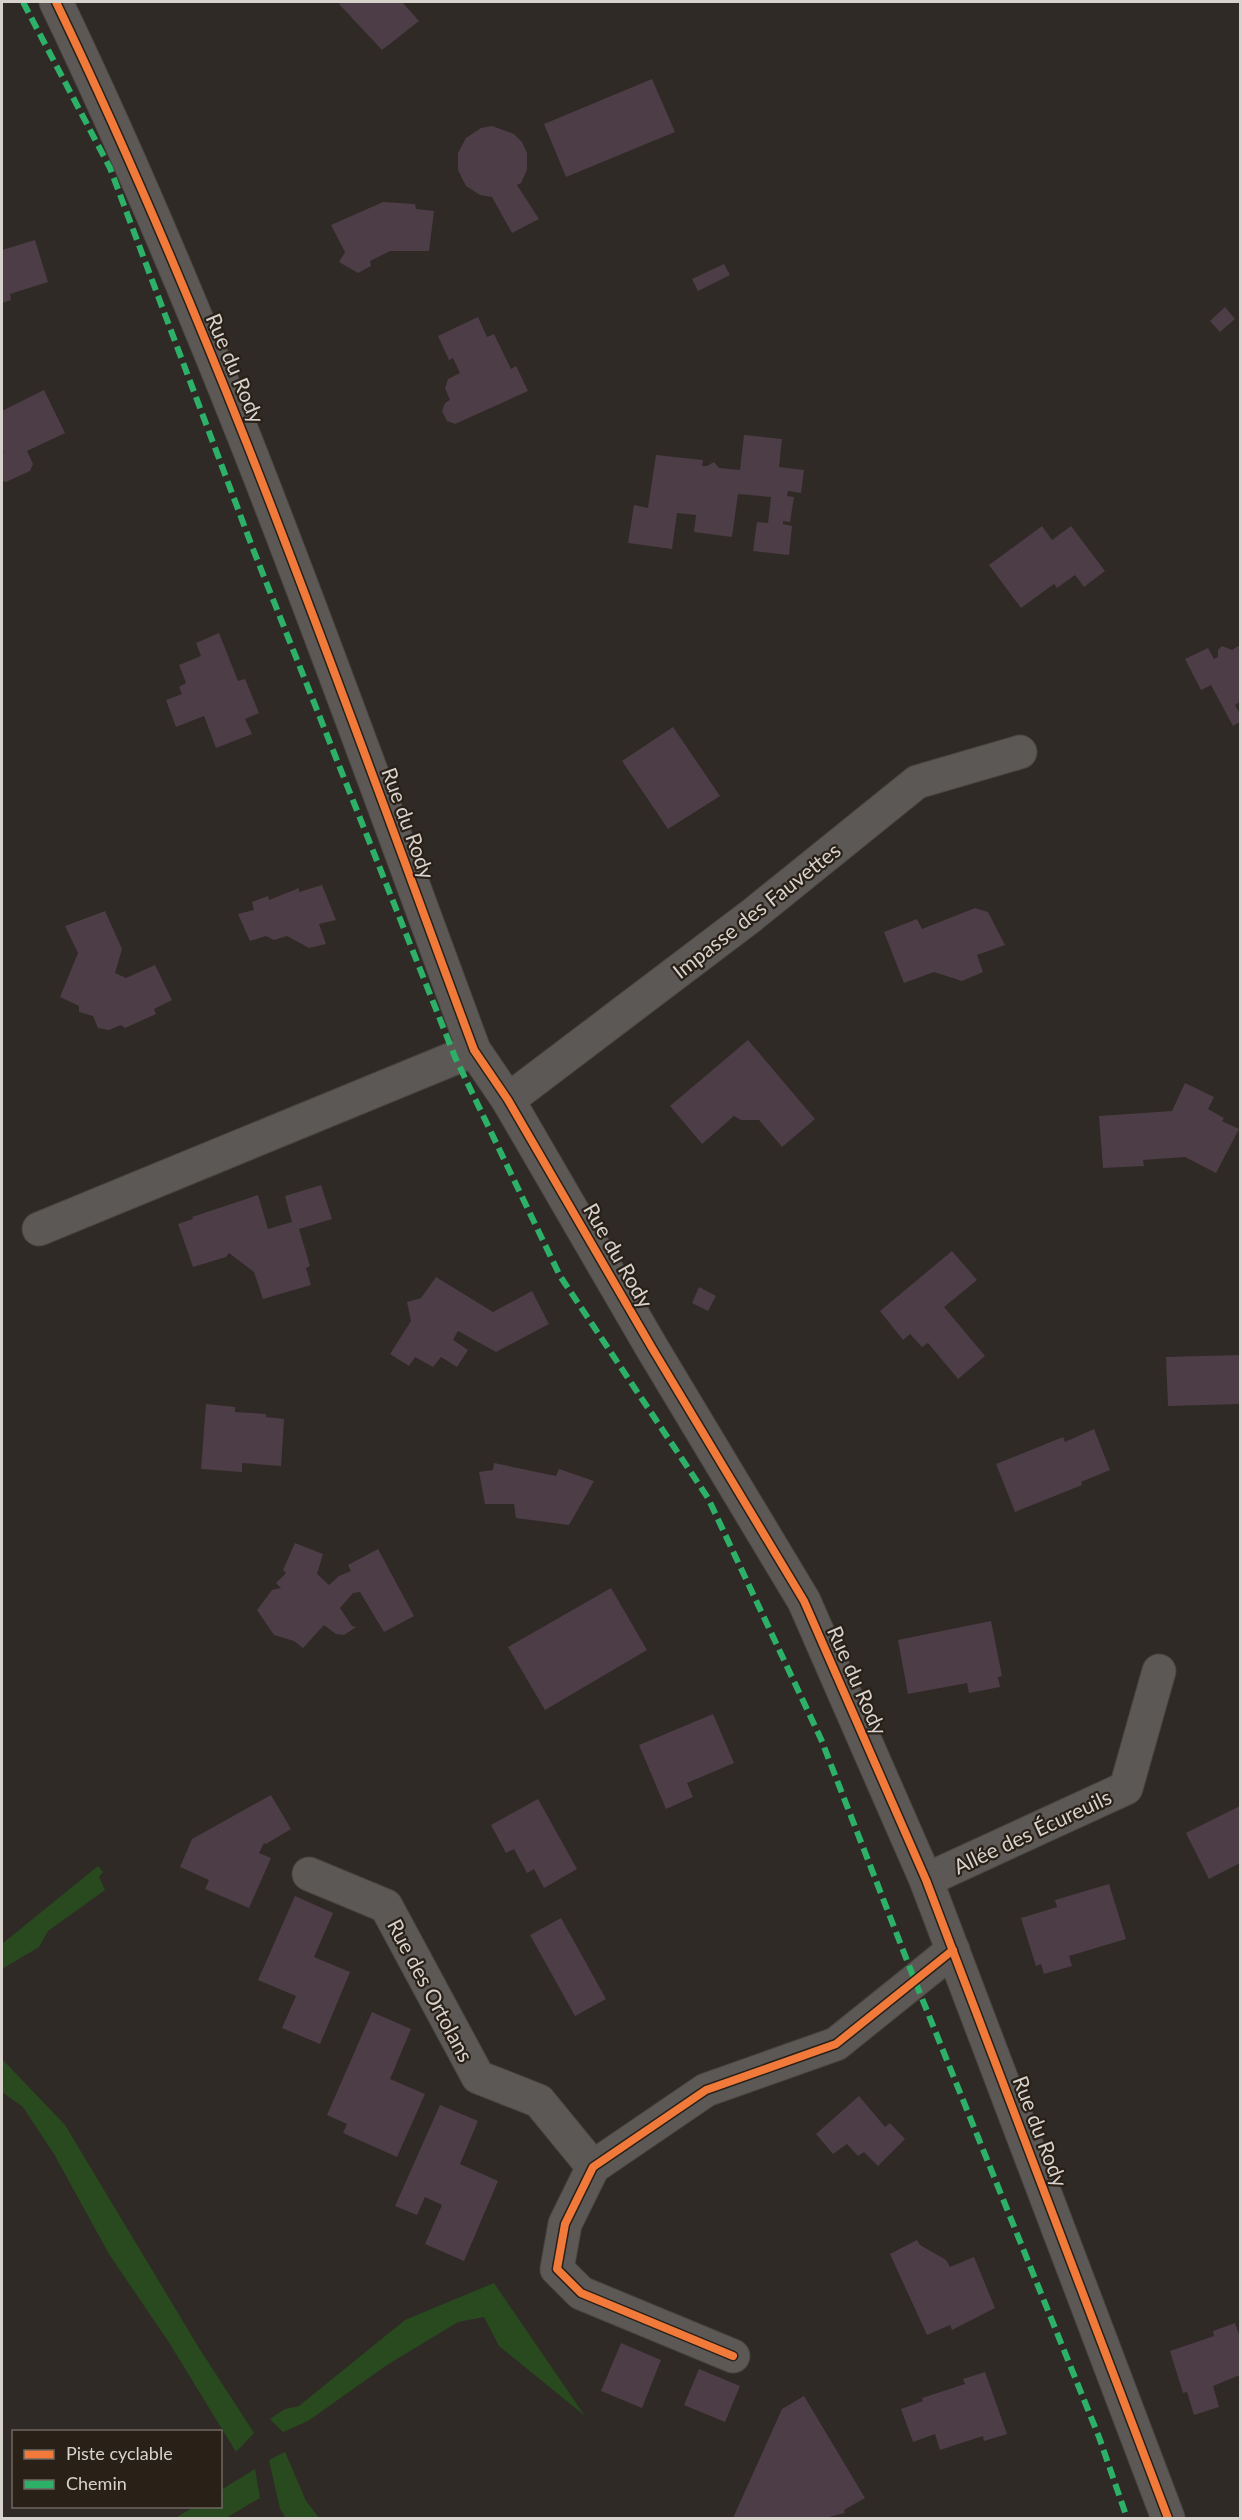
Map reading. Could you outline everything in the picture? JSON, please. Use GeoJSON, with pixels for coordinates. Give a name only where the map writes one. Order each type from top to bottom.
{"type":"FeatureCollection","features":[{"type":"Feature","properties":{"kind":"street","name":"Rue du Rody"},"geometry":{"type":"LineString","coordinates":[[56,2],[113,120],[256,462],[474,1050],[508,1100],[652,1348],[804,1601],[926,1880],[1168,2518]]}},
{"type":"Feature","properties":{"kind":"street","name":"Impasse des Fauvettes"},"geometry":{"type":"LineString","coordinates":[[508,1100],[751,916],[917,782],[1020,752]]}},
{"type":"Feature","properties":{"kind":"street"},"geometry":{"type":"LineString","coordinates":[[39,1228],[474,1050]]}},
{"type":"Feature","properties":{"kind":"street","name":"Allée des Écureuils"},"geometry":{"type":"LineString","coordinates":[[926,1880],[1126,1788],[1159,1671]]}},
{"type":"Feature","properties":{"kind":"street","name":"Rue des Ortolans"},"geometry":{"type":"LineString","coordinates":[[309,1874],[386,1906],[478,2077],[539,2101],[593,2167]]}},
{"type":"Feature","properties":{"kind":"street"},"geometry":{"type":"LineString","coordinates":[[733,2356],[581,2293],[557,2269],[565,2224],[593,2167],[706,2090],[836,2044],[953,1950]]}},
{"type":"Feature","properties":{"kind":"green space"},"geometry":{"type":"Polygon","coordinates":[[[98,1866],[103,1872],[99,1877],[105,1890],[48,1931],[39,1947],[2,1969],[2,1944],[98,1866]]]}},
{"type":"Feature","properties":{"kind":"green space"},"geometry":{"type":"Polygon","coordinates":[[[2,2059],[65,2125],[199,2348],[254,2433],[236,2452],[170,2344],[109,2254],[54,2154],[23,2107],[2,2092],[2,2059]]]}},
{"type":"Feature","properties":{"kind":"green space"},"geometry":{"type":"Polygon","coordinates":[[[494,2283],[585,2416],[499,2346],[484,2317],[458,2322],[387,2365],[308,2421],[283,2432],[270,2419],[285,2409],[299,2406],[405,2320],[494,2283]]]}},
{"type":"Feature","properties":{"kind":"green space"},"geometry":{"type":"Polygon","coordinates":[[[285,2452],[306,2501],[319,2518],[286,2518],[280,2509],[269,2460],[285,2452]]]}},
{"type":"Feature","properties":{"kind":"green space"},"geometry":{"type":"Polygon","coordinates":[[[255,2469],[260,2498],[226,2518],[175,2518],[192,2508],[222,2508],[222,2489],[255,2469]]]}},
{"type":"Feature","properties":{"kind":"building"},"geometry":{"type":"Polygon","coordinates":[[[343,2],[402,2],[419,21],[382,50],[339,4],[343,2]]]}},
{"type":"Feature","properties":{"kind":"building"},"geometry":{"type":"Polygon","coordinates":[[[652,79],[675,132],[566,177],[544,124],[652,79]]]}},
{"type":"Feature","properties":{"kind":"building"},"geometry":{"type":"Polygon","coordinates":[[[492,126],[514,134],[522,142],[527,153],[527,170],[521,183],[517,185],[539,219],[512,233],[492,197],[480,195],[466,186],[458,170],[458,153],[466,138],[481,128],[492,126]]]}},
{"type":"Feature","properties":{"kind":"building"},"geometry":{"type":"Polygon","coordinates":[[[383,202],[415,204],[416,209],[434,211],[429,251],[390,251],[370,261],[371,266],[358,273],[339,262],[345,252],[331,225],[383,202]]]}},
{"type":"Feature","properties":{"kind":"building"},"geometry":{"type":"Polygon","coordinates":[[[35,240],[48,282],[10,294],[11,300],[2,303],[2,250],[35,240]]]}},
{"type":"Feature","properties":{"kind":"building"},"geometry":{"type":"Polygon","coordinates":[[[724,264],[730,275],[698,291],[692,279],[724,264]]]}},
{"type":"Feature","properties":{"kind":"building"},"geometry":{"type":"Polygon","coordinates":[[[1225,307],[1235,319],[1220,332],[1210,321],[1225,307]]]}},
{"type":"Feature","properties":{"kind":"building"},"geometry":{"type":"Polygon","coordinates":[[[478,317],[487,337],[494,334],[511,369],[516,366],[528,391],[455,424],[447,421],[442,411],[445,403],[450,400],[445,388],[448,379],[460,373],[453,358],[449,360],[438,336],[478,317]]]}},
{"type":"Feature","properties":{"kind":"building"},"geometry":{"type":"Polygon","coordinates":[[[44,390],[65,433],[27,451],[33,464],[30,471],[6,482],[2,481],[2,453],[4,452],[2,448],[2,411],[44,390]]]}},
{"type":"Feature","properties":{"kind":"building"},"geometry":{"type":"Polygon","coordinates":[[[744,435],[782,439],[779,467],[804,470],[801,493],[788,491],[787,496],[794,497],[790,522],[783,521],[783,524],[792,526],[789,555],[753,551],[757,522],[768,523],[771,497],[738,494],[732,537],[694,532],[696,515],[677,513],[672,549],[628,543],[634,505],[648,508],[656,455],[703,460],[702,466],[714,462],[719,468],[740,470],[744,435]]]}},
{"type":"Feature","properties":{"kind":"building"},"geometry":{"type":"Polygon","coordinates":[[[1042,526],[1052,540],[1071,526],[1105,571],[1084,587],[1075,575],[1057,588],[1054,584],[1021,608],[989,565],[1042,526]]]}},
{"type":"Feature","properties":{"kind":"building"},"geometry":{"type":"Polygon","coordinates":[[[219,633],[238,681],[245,679],[259,713],[245,719],[252,734],[216,748],[204,716],[176,727],[166,700],[182,694],[179,687],[186,683],[179,665],[201,656],[196,643],[219,633]]]}},
{"type":"Feature","properties":{"kind":"building"},"geometry":{"type":"Polygon","coordinates":[[[1240,645],[1240,702],[1235,705],[1240,714],[1240,722],[1233,726],[1211,685],[1201,690],[1185,659],[1208,648],[1214,659],[1218,657],[1218,650],[1222,646],[1232,650],[1240,645]]]}},
{"type":"Feature","properties":{"kind":"building"},"geometry":{"type":"Polygon","coordinates":[[[673,727],[720,796],[668,829],[622,761],[673,727]]]}},
{"type":"Feature","properties":{"kind":"building"},"geometry":{"type":"Polygon","coordinates":[[[322,885],[336,920],[319,924],[326,944],[309,948],[287,936],[274,940],[266,936],[250,941],[238,914],[254,910],[252,902],[268,896],[269,900],[299,888],[299,892],[322,885]]]}},
{"type":"Feature","properties":{"kind":"building"},"geometry":{"type":"Polygon","coordinates":[[[975,908],[988,912],[1005,945],[977,955],[983,972],[962,981],[934,972],[904,983],[884,932],[917,919],[922,929],[975,908]]]}},
{"type":"Feature","properties":{"kind":"building"},"geometry":{"type":"Polygon","coordinates":[[[105,911],[122,949],[115,973],[126,978],[155,965],[172,1000],[154,1009],[156,1014],[125,1028],[121,1025],[109,1030],[98,1028],[93,1016],[79,1012],[79,1006],[60,997],[78,953],[65,926],[105,911]]]}},
{"type":"Feature","properties":{"kind":"building"},"geometry":{"type":"Polygon","coordinates":[[[748,1040],[815,1119],[782,1147],[759,1120],[741,1120],[734,1116],[702,1144],[670,1106],[748,1040]]]}},
{"type":"Feature","properties":{"kind":"building"},"geometry":{"type":"Polygon","coordinates":[[[1185,1083],[1214,1097],[1208,1109],[1224,1118],[1222,1121],[1239,1129],[1216,1173],[1185,1157],[1143,1160],[1144,1166],[1103,1168],[1099,1116],[1172,1111],[1185,1083]]]}},
{"type":"Feature","properties":{"kind":"building"},"geometry":{"type":"Polygon","coordinates":[[[321,1185],[332,1219],[299,1229],[310,1266],[306,1268],[311,1285],[263,1299],[254,1272],[229,1253],[226,1257],[193,1267],[178,1224],[193,1219],[192,1217],[258,1195],[268,1229],[292,1222],[285,1196],[321,1185]]]}},
{"type":"Feature","properties":{"kind":"building"},"geometry":{"type":"Polygon","coordinates":[[[952,1251],[977,1280],[944,1307],[985,1356],[958,1379],[928,1343],[922,1347],[910,1334],[903,1340],[880,1311],[952,1251]]]}},
{"type":"Feature","properties":{"kind":"building"},"geometry":{"type":"Polygon","coordinates":[[[436,1277],[493,1312],[532,1291],[549,1324],[496,1352],[458,1331],[453,1340],[468,1350],[457,1367],[441,1357],[433,1367],[415,1357],[409,1366],[390,1354],[411,1321],[407,1302],[421,1298],[436,1277]]]}},
{"type":"Feature","properties":{"kind":"building"},"geometry":{"type":"Polygon","coordinates":[[[699,1287],[716,1296],[708,1311],[692,1303],[699,1287]]]}},
{"type":"Feature","properties":{"kind":"building"},"geometry":{"type":"Polygon","coordinates":[[[1240,1355],[1240,1404],[1168,1406],[1166,1357],[1240,1355]]]}},
{"type":"Feature","properties":{"kind":"building"},"geometry":{"type":"Polygon","coordinates":[[[206,1404],[235,1407],[235,1412],[266,1414],[266,1417],[284,1419],[281,1466],[242,1463],[242,1472],[201,1469],[206,1404]]]}},
{"type":"Feature","properties":{"kind":"building"},"geometry":{"type":"Polygon","coordinates":[[[1094,1429],[1110,1470],[1081,1482],[1082,1485],[1015,1512],[996,1464],[1063,1437],[1065,1442],[1094,1429]]]}},
{"type":"Feature","properties":{"kind":"building"},"geometry":{"type":"Polygon","coordinates":[[[494,1463],[556,1476],[559,1469],[594,1481],[569,1525],[516,1518],[514,1504],[485,1504],[479,1472],[493,1470],[494,1463]]]}},
{"type":"Feature","properties":{"kind":"building"},"geometry":{"type":"Polygon","coordinates":[[[295,1543],[323,1554],[317,1574],[329,1585],[339,1576],[351,1571],[348,1565],[378,1549],[414,1616],[384,1632],[360,1592],[353,1593],[340,1608],[352,1626],[356,1627],[344,1635],[336,1634],[324,1625],[303,1648],[294,1641],[274,1635],[257,1610],[272,1590],[281,1588],[276,1583],[286,1573],[283,1570],[295,1543]]]}},
{"type":"Feature","properties":{"kind":"building"},"geometry":{"type":"Polygon","coordinates":[[[611,1588],[647,1650],[545,1710],[508,1647],[611,1588]]]}},
{"type":"Feature","properties":{"kind":"building"},"geometry":{"type":"Polygon","coordinates":[[[991,1621],[1002,1676],[998,1677],[1000,1687],[969,1693],[967,1683],[908,1694],[898,1640],[991,1621]]]}},
{"type":"Feature","properties":{"kind":"building"},"geometry":{"type":"Polygon","coordinates":[[[713,1714],[734,1763],[687,1783],[693,1797],[666,1809],[639,1745],[713,1714]]]}},
{"type":"Feature","properties":{"kind":"building"},"geometry":{"type":"Polygon","coordinates":[[[271,1795],[291,1829],[266,1844],[264,1843],[259,1853],[271,1858],[249,1908],[205,1889],[209,1880],[180,1867],[192,1839],[271,1795]]]}},
{"type":"Feature","properties":{"kind":"building"},"geometry":{"type":"Polygon","coordinates":[[[538,1799],[577,1869],[544,1888],[534,1869],[527,1873],[514,1849],[506,1853],[491,1825],[538,1799]]]}},
{"type":"Feature","properties":{"kind":"building"},"geometry":{"type":"Polygon","coordinates":[[[1240,1806],[1240,1863],[1209,1879],[1186,1833],[1240,1806]]]}},
{"type":"Feature","properties":{"kind":"building"},"geometry":{"type":"Polygon","coordinates":[[[1109,1884],[1126,1939],[1069,1956],[1072,1966],[1044,1974],[1041,1964],[1036,1966],[1021,1918],[1057,1907],[1055,1900],[1109,1884]]]}},
{"type":"Feature","properties":{"kind":"building"},"geometry":{"type":"Polygon","coordinates":[[[295,1896],[333,1913],[314,1957],[350,1972],[320,2044],[282,2028],[296,1996],[258,1980],[295,1896]]]}},
{"type":"Feature","properties":{"kind":"building"},"geometry":{"type":"Polygon","coordinates":[[[561,1918],[606,1999],[575,2016],[530,1935],[561,1918]]]}},
{"type":"Feature","properties":{"kind":"building"},"geometry":{"type":"Polygon","coordinates":[[[372,2012],[411,2029],[390,2079],[425,2094],[397,2157],[343,2133],[347,2124],[327,2115],[372,2012]]]}},
{"type":"Feature","properties":{"kind":"building"},"geometry":{"type":"Polygon","coordinates":[[[859,2096],[885,2127],[890,2123],[905,2139],[878,2166],[864,2152],[858,2156],[847,2144],[833,2154],[816,2134],[859,2096]]]}},
{"type":"Feature","properties":{"kind":"building"},"geometry":{"type":"Polygon","coordinates":[[[440,2105],[478,2121],[460,2164],[498,2181],[464,2261],[425,2244],[442,2205],[425,2197],[417,2215],[395,2206],[440,2105]]]}},
{"type":"Feature","properties":{"kind":"building"},"geometry":{"type":"Polygon","coordinates":[[[917,2240],[920,2245],[946,2260],[950,2267],[974,2257],[995,2308],[952,2330],[950,2325],[927,2335],[890,2254],[917,2240]]]}},
{"type":"Feature","properties":{"kind":"building"},"geometry":{"type":"Polygon","coordinates":[[[1235,2323],[1240,2337],[1240,2375],[1213,2386],[1219,2407],[1194,2415],[1187,2392],[1183,2393],[1170,2351],[1214,2336],[1213,2331],[1235,2323]]]}},
{"type":"Feature","properties":{"kind":"building"},"geometry":{"type":"Polygon","coordinates":[[[621,2343],[661,2360],[642,2408],[601,2391],[621,2343]]]}},
{"type":"Feature","properties":{"kind":"building"},"geometry":{"type":"Polygon","coordinates":[[[699,2369],[740,2386],[725,2422],[684,2405],[699,2369]]]}},
{"type":"Feature","properties":{"kind":"building"},"geometry":{"type":"Polygon","coordinates":[[[985,2372],[1007,2434],[984,2441],[983,2436],[940,2450],[935,2434],[913,2442],[901,2409],[923,2401],[922,2398],[965,2384],[963,2379],[985,2372]]]}},
{"type":"Feature","properties":{"kind":"building"},"geometry":{"type":"Polygon","coordinates":[[[804,2396],[865,2498],[844,2510],[845,2513],[825,2518],[733,2518],[782,2409],[804,2396]]]}},
{"type":"Feature","properties":{"kind":"marked path"},"geometry":{"type":"LineString","coordinates":[[23,2],[110,168],[253,549],[455,1057],[560,1276],[708,1498],[821,1739],[915,1981],[1099,2437],[1127,2518]]}},
{"type":"Feature","properties":{"kind":"cycle path"},"geometry":{"type":"LineString","coordinates":[[56,2],[172,259],[225,389],[327,653],[474,1050],[508,1100],[652,1348],[804,1601],[926,1880],[1168,2518]]}},
{"type":"Feature","properties":{"kind":"cycle path"},"geometry":{"type":"LineString","coordinates":[[733,2356],[581,2293],[557,2269],[565,2224],[593,2167],[706,2090],[836,2044],[953,1950]]}}]}
